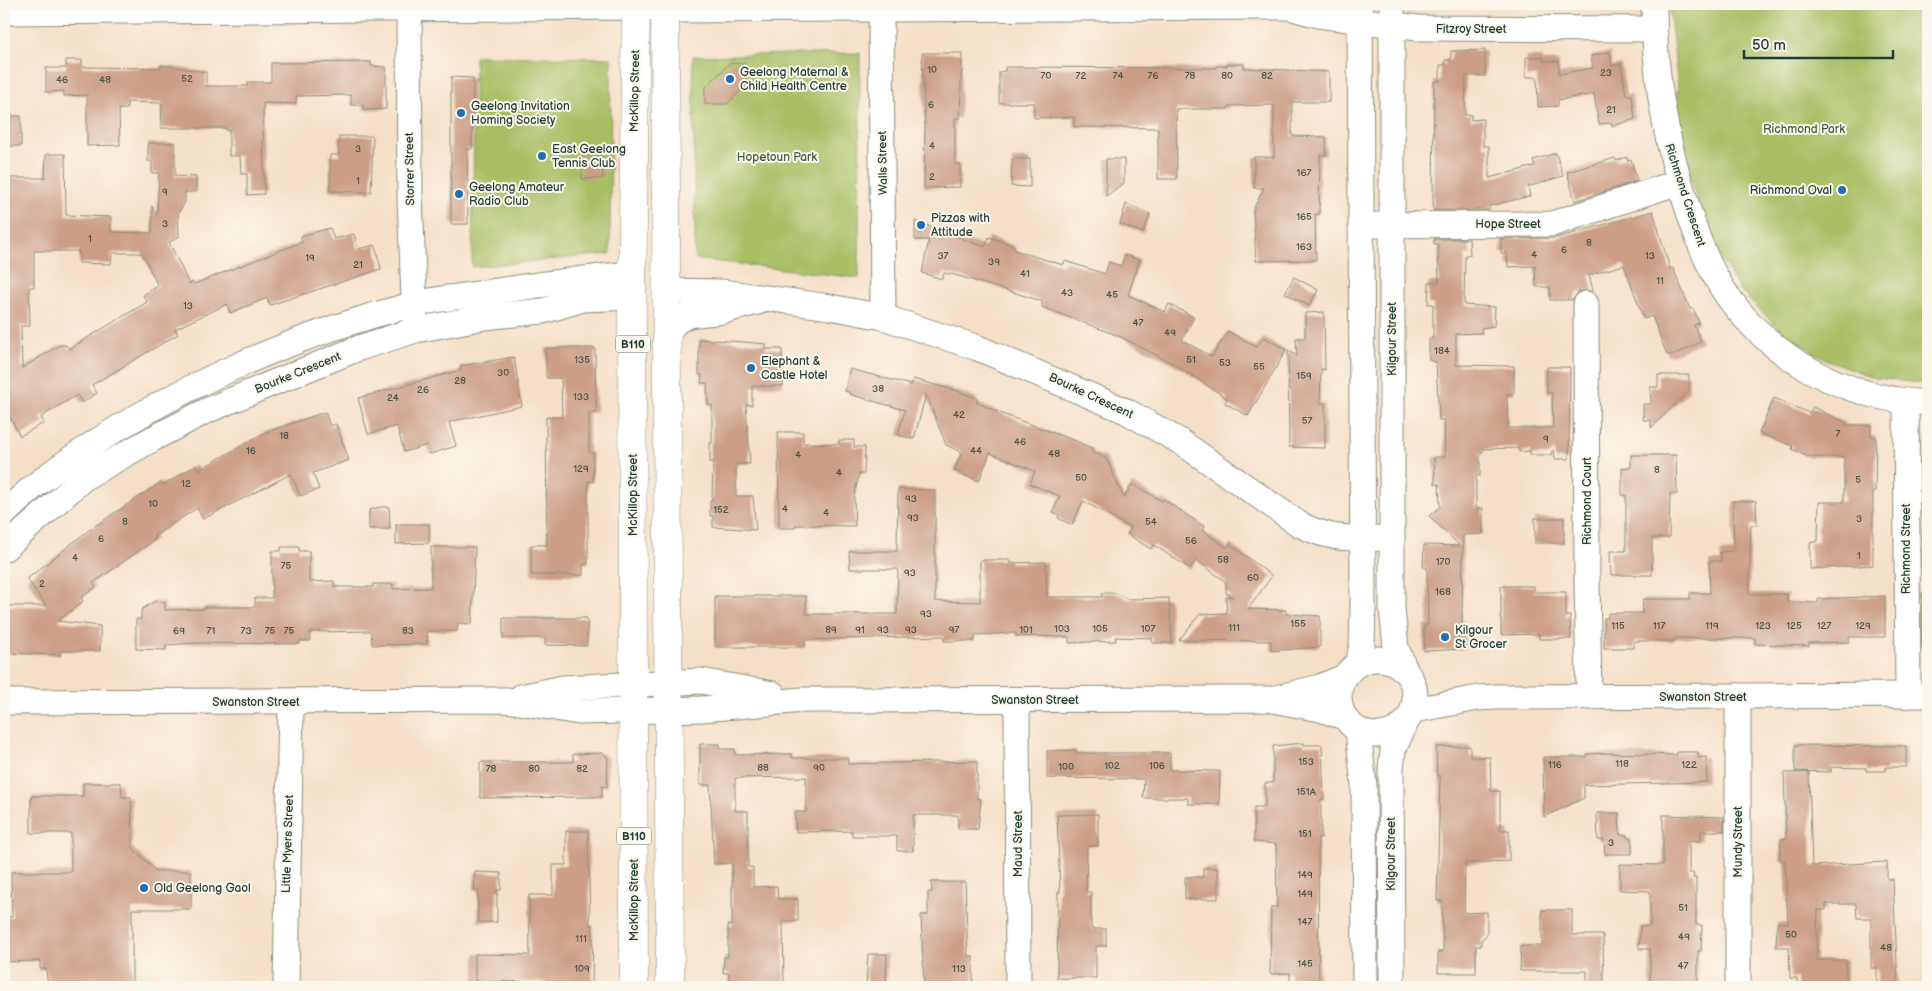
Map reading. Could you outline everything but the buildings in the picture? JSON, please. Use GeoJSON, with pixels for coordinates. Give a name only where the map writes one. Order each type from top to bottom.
{"type":"FeatureCollection","features":[{"type":"Feature","properties":{"kind":"highway","name":"McKillop Street"},"geometry":{"type":"LineString","coordinates":[[634,987],[632,286],[636,6]]}},
{"type":"Feature","properties":{"kind":"highway","name":"B110"},"geometry":{"type":"LineString","coordinates":[[666,7],[670,987]]}},
{"type":"Feature","properties":{"kind":"highway"},"geometry":{"type":"LineString","coordinates":[[633,340],[650,299],[657,293],[668,291]]}},
{"type":"Feature","properties":{"kind":"street","name":"Richmond Crescent"},"geometry":{"type":"LineString","coordinates":[[1654,4],[1654,29],[1661,109],[1668,147],[1694,229],[1706,257],[1726,293],[1760,334],[1784,355],[1814,373],[1869,395],[1917,402]]}},
{"type":"Feature","properties":{"kind":"street","name":"Fitzroy Street"},"geometry":{"type":"LineString","coordinates":[[4,12],[285,6],[409,8],[636,6],[881,10],[1012,6],[1293,5],[1318,15],[1360,12],[1392,14],[1418,28],[1654,29]]}},
{"type":"Feature","properties":{"kind":"street","name":"Storrer Street"},"geometry":{"type":"LineString","coordinates":[[409,8],[413,304],[416,330]]}},
{"type":"Feature","properties":{"kind":"street","name":"Walls Street"},"geometry":{"type":"LineString","coordinates":[[881,10],[883,317]]}},
{"type":"Feature","properties":{"kind":"street"},"geometry":{"type":"LineString","coordinates":[[1360,12],[1362,646],[1339,697],[1351,724],[1364,785],[1365,987]]}},
{"type":"Feature","properties":{"kind":"street","name":"Kilgour Street"},"geometry":{"type":"LineString","coordinates":[[1392,14],[1393,629],[1396,648],[1409,676]]}},
{"type":"Feature","properties":{"kind":"street","name":"Hope Street"},"geometry":{"type":"LineString","coordinates":[[1361,224],[1552,224],[1679,182]]}},
{"type":"Feature","properties":{"kind":"street"},"geometry":{"type":"LineString","coordinates":[[4,514],[36,485],[61,466],[96,443],[192,388],[264,355],[354,321],[413,304],[538,284],[632,286]]}},
{"type":"Feature","properties":{"kind":"street","name":"Bourke Crescent"},"geometry":{"type":"LineString","coordinates":[[4,549],[85,477],[206,411],[359,348],[416,330],[485,317],[543,311],[632,286]]}},
{"type":"Feature","properties":{"kind":"street","name":"Bourke Crescent"},"geometry":{"type":"LineString","coordinates":[[668,291],[722,292],[767,300],[830,307],[883,317],[978,348],[1126,411],[1181,442],[1300,524],[1319,534],[1334,538],[1392,538]]}},
{"type":"Feature","properties":{"kind":"street","name":"Bourke Crescent"},"geometry":{"type":"LineString","coordinates":[[667,333],[676,322],[688,315],[724,311],[767,300]]}},
{"type":"Feature","properties":{"kind":"street","name":"Richmond Court"},"geometry":{"type":"LineString","coordinates":[[1586,304],[1586,582],[1589,697]]}},
{"type":"Feature","properties":{"kind":"street"},"geometry":{"type":"LineString","coordinates":[[319,334],[328,362]]}},
{"type":"Feature","properties":{"kind":"street","name":"Richmond Street"},"geometry":{"type":"LineString","coordinates":[[1917,402],[1918,695]]}},
{"type":"Feature","properties":{"kind":"street"},"geometry":{"type":"LineString","coordinates":[[1351,671],[1370,659],[1384,659],[1396,664],[1409,676],[1415,690],[1409,717],[1394,732],[1382,736],[1370,735],[1351,724]]}},
{"type":"Feature","properties":{"kind":"street","name":"Swanston Street"},"geometry":{"type":"LineString","coordinates":[[4,702],[507,700],[563,688],[633,697],[669,710],[802,700],[1268,700],[1320,687],[1351,671]]}},
{"type":"Feature","properties":{"kind":"street","name":"Swanston Street"},"geometry":{"type":"LineString","coordinates":[[1409,676],[1478,698]]}},
{"type":"Feature","properties":{"kind":"street","name":"Swanston Street"},"geometry":{"type":"LineString","coordinates":[[633,697],[669,683],[701,681],[802,700]]}},
{"type":"Feature","properties":{"kind":"street","name":"Swanston Street"},"geometry":{"type":"LineString","coordinates":[[1409,717],[1478,698],[1918,695]]}},
{"type":"Feature","properties":{"kind":"street","name":"Mundy Street"},"geometry":{"type":"LineString","coordinates":[[1738,696],[1738,987]]}},
{"type":"Feature","properties":{"kind":"street","name":"Maud Street"},"geometry":{"type":"LineString","coordinates":[[1017,700],[1018,987]]}},
{"type":"Feature","properties":{"kind":"street","name":"Swanston Street"},"geometry":{"type":"LineString","coordinates":[[1268,700],[1351,724]]}},
{"type":"Feature","properties":{"kind":"street","name":"Little Myers Street"},"geometry":{"type":"LineString","coordinates":[[286,987],[291,702]]}},
{"type":"Feature","properties":{"kind":"street","name":"Kilgour Street"},"geometry":{"type":"LineString","coordinates":[[1392,987],[1391,770],[1393,750],[1409,717]]}},
{"type":"Feature","properties":{"kind":"green space","name":"Richmond Oval"},"geometry":{"type":"Polygon","coordinates":[[[1669,4],[1928,4],[1928,384],[1875,378],[1825,359],[1783,332],[1741,292],[1717,252],[1694,191],[1673,118],[1678,88],[1669,4]]]}},
{"type":"Feature","properties":{"kind":"green space","name":"Hopetoun Park"},"geometry":{"type":"Polygon","coordinates":[[[860,53],[859,278],[695,259],[693,56],[860,53]]]}},
{"type":"Feature","properties":{"kind":"green space","name":"East Geelong Tennis Club"},"geometry":{"type":"Polygon","coordinates":[[[475,56],[611,58],[610,254],[472,267],[475,56]]]}},
{"type":"Feature","properties":{"kind":"green space"},"geometry":{"type":"Polygon","coordinates":[[[1928,435],[1928,573],[1918,567],[1918,441],[1928,435]]]}},
{"type":"Feature","properties":{"kind":"green space"},"geometry":{"type":"Polygon","coordinates":[[[1928,587],[1928,650],[1918,643],[1917,594],[1928,587]]]}},
{"type":"Feature","properties":{"kind":"place","name":"Geelong Maternal & Child Health Centre"},"geometry":{"type":"Point","coordinates":[730,79]}},
{"type":"Feature","properties":{"kind":"place","name":"Geelong Invitation Homing Society"},"geometry":{"type":"Point","coordinates":[461,113]}},
{"type":"Feature","properties":{"kind":"place","name":"East Geelong Tennis Club"},"geometry":{"type":"Point","coordinates":[542,156]}},
{"type":"Feature","properties":{"kind":"place","name":"Richmond Oval"},"geometry":{"type":"Point","coordinates":[1842,190]}},
{"type":"Feature","properties":{"kind":"place","name":"Geelong Amateur Radio Club"},"geometry":{"type":"Point","coordinates":[459,194]}},
{"type":"Feature","properties":{"kind":"place","name":"Pizzas with Attitude"},"geometry":{"type":"Point","coordinates":[921,225]}},
{"type":"Feature","properties":{"kind":"place","name":"Elephant & Castle Hotel"},"geometry":{"type":"Point","coordinates":[751,368]}},
{"type":"Feature","properties":{"kind":"place","name":"Kilgour St Grocer"},"geometry":{"type":"Point","coordinates":[1445,637]}},
{"type":"Feature","properties":{"kind":"place","name":"Old Geelong Gaol"},"geometry":{"type":"Point","coordinates":[144,888]}},
{"type":"Feature","properties":{"kind":"park label","name":"Richmond Park"},"geometry":{"type":"Point","coordinates":[1804,129]}}]}
